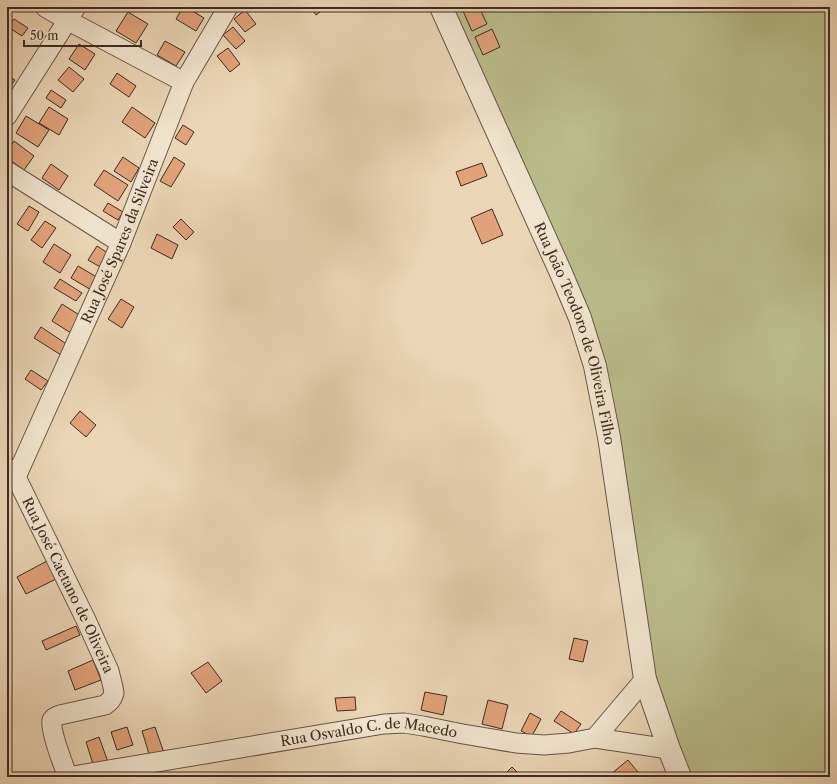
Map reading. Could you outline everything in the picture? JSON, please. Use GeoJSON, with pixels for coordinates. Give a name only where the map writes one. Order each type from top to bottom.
{"type":"FeatureCollection","features":[{"type":"Feature","properties":{"kind":"street"},"geometry":{"type":"LineString","coordinates":[[45,7],[72,14],[184,82]]}},
{"type":"Feature","properties":{"kind":"street","name":"Rua José Spares da Silveira"},"geometry":{"type":"LineString","coordinates":[[12,472],[121,243],[184,82],[228,7]]}},
{"type":"Feature","properties":{"kind":"street","name":"Rua João Teodoro de Oliveira Filho"},"geometry":{"type":"LineString","coordinates":[[442,7],[561,273],[580,318],[595,366],[609,437],[645,679],[680,777]]}},
{"type":"Feature","properties":{"kind":"street"},"geometry":{"type":"LineString","coordinates":[[7,116],[72,14]]}},
{"type":"Feature","properties":{"kind":"street"},"geometry":{"type":"LineString","coordinates":[[7,171],[121,243]]}},
{"type":"Feature","properties":{"kind":"street","name":"Rua José Caetano de Oliveira"},"geometry":{"type":"LineString","coordinates":[[12,472],[86,620],[108,671],[113,687],[114,693],[112,698],[110,702],[105,705],[60,715],[55,717],[52,721],[55,738],[67,777]]}},
{"type":"Feature","properties":{"kind":"street"},"geometry":{"type":"LineString","coordinates":[[595,738],[645,679]]}},
{"type":"Feature","properties":{"kind":"street","name":"Rua Osvaldo C. de Macedo"},"geometry":{"type":"LineString","coordinates":[[67,777],[384,724],[404,723],[516,743],[544,745],[569,743],[595,738],[669,749]]}},
{"type":"Feature","properties":{"kind":"green space"},"geometry":{"type":"Polygon","coordinates":[[[442,7],[830,7],[830,777],[680,777],[669,749],[595,366],[442,7]]]}},
{"type":"Feature","properties":{"kind":"building"},"geometry":{"type":"Polygon","coordinates":[[[183,7],[186,7],[204,18],[196,31],[176,19],[183,7]]]}},
{"type":"Feature","properties":{"kind":"building"},"geometry":{"type":"Polygon","coordinates":[[[310,7],[327,7],[316,15],[310,7]]]}},
{"type":"Feature","properties":{"kind":"building"},"geometry":{"type":"Polygon","coordinates":[[[472,7],[479,7],[487,24],[472,31],[463,11],[472,7]]]}},
{"type":"Feature","properties":{"kind":"building"},"geometry":{"type":"Polygon","coordinates":[[[245,10],[256,24],[245,32],[234,19],[245,10]]]}},
{"type":"Feature","properties":{"kind":"building"},"geometry":{"type":"Polygon","coordinates":[[[128,12],[148,24],[136,43],[116,31],[128,12]]]}},
{"type":"Feature","properties":{"kind":"building"},"geometry":{"type":"Polygon","coordinates":[[[14,19],[28,28],[22,36],[8,27],[14,19]]]}},
{"type":"Feature","properties":{"kind":"building"},"geometry":{"type":"Polygon","coordinates":[[[233,27],[245,41],[236,49],[223,35],[233,27]]]}},
{"type":"Feature","properties":{"kind":"building"},"geometry":{"type":"Polygon","coordinates":[[[492,29],[500,47],[483,55],[475,37],[492,29]]]}},
{"type":"Feature","properties":{"kind":"building"},"geometry":{"type":"Polygon","coordinates":[[[165,41],[185,52],[176,66],[157,55],[165,41]]]}},
{"type":"Feature","properties":{"kind":"building"},"geometry":{"type":"Polygon","coordinates":[[[79,44],[95,54],[85,70],[69,59],[79,44]]]}},
{"type":"Feature","properties":{"kind":"building"},"geometry":{"type":"Polygon","coordinates":[[[228,48],[240,64],[230,72],[217,56],[228,48]]]}},
{"type":"Feature","properties":{"kind":"building"},"geometry":{"type":"Polygon","coordinates":[[[69,67],[84,79],[73,92],[58,80],[69,67]]]}},
{"type":"Feature","properties":{"kind":"building"},"geometry":{"type":"Polygon","coordinates":[[[117,73],[136,86],[129,97],[110,84],[117,73]]]}},
{"type":"Feature","properties":{"kind":"building"},"geometry":{"type":"Polygon","coordinates":[[[7,75],[15,80],[7,91],[7,75]]]}},
{"type":"Feature","properties":{"kind":"building"},"geometry":{"type":"Polygon","coordinates":[[[51,90],[66,100],[61,108],[46,98],[51,90]]]}},
{"type":"Feature","properties":{"kind":"building"},"geometry":{"type":"Polygon","coordinates":[[[49,107],[68,119],[59,135],[39,123],[49,107]]]}},
{"type":"Feature","properties":{"kind":"building"},"geometry":{"type":"Polygon","coordinates":[[[132,107],[155,123],[145,138],[122,122],[132,107]]]}},
{"type":"Feature","properties":{"kind":"building"},"geometry":{"type":"Polygon","coordinates":[[[26,116],[49,130],[38,147],[16,133],[26,116]]]}},
{"type":"Feature","properties":{"kind":"building"},"geometry":{"type":"Polygon","coordinates":[[[183,125],[194,132],[186,145],[175,138],[183,125]]]}},
{"type":"Feature","properties":{"kind":"building"},"geometry":{"type":"Polygon","coordinates":[[[14,141],[34,156],[24,170],[7,158],[7,151],[14,141]]]}},
{"type":"Feature","properties":{"kind":"building"},"geometry":{"type":"Polygon","coordinates":[[[123,157],[139,168],[131,182],[114,171],[123,157]]]}},
{"type":"Feature","properties":{"kind":"building"},"geometry":{"type":"Polygon","coordinates":[[[174,157],[185,164],[171,187],[160,181],[174,157]]]}},
{"type":"Feature","properties":{"kind":"building"},"geometry":{"type":"Polygon","coordinates":[[[482,163],[487,176],[461,186],[456,172],[482,163]]]}},
{"type":"Feature","properties":{"kind":"building"},"geometry":{"type":"Polygon","coordinates":[[[51,164],[68,176],[59,190],[42,178],[51,164]]]}},
{"type":"Feature","properties":{"kind":"building"},"geometry":{"type":"Polygon","coordinates":[[[104,170],[128,185],[118,201],[94,185],[104,170]]]}},
{"type":"Feature","properties":{"kind":"building"},"geometry":{"type":"Polygon","coordinates":[[[108,203],[123,212],[118,220],[103,211],[108,203]]]}},
{"type":"Feature","properties":{"kind":"building"},"geometry":{"type":"Polygon","coordinates":[[[29,206],[39,212],[28,231],[17,224],[29,206]]]}},
{"type":"Feature","properties":{"kind":"building"},"geometry":{"type":"Polygon","coordinates":[[[492,209],[503,235],[482,244],[471,218],[492,209]]]}},
{"type":"Feature","properties":{"kind":"building"},"geometry":{"type":"Polygon","coordinates":[[[181,219],[194,232],[186,240],[173,227],[181,219]]]}},
{"type":"Feature","properties":{"kind":"building"},"geometry":{"type":"Polygon","coordinates":[[[45,221],[56,228],[42,248],[31,240],[45,221]]]}},
{"type":"Feature","properties":{"kind":"building"},"geometry":{"type":"Polygon","coordinates":[[[157,234],[178,245],[172,259],[151,248],[157,234]]]}},
{"type":"Feature","properties":{"kind":"building"},"geometry":{"type":"Polygon","coordinates":[[[54,244],[71,255],[60,273],[43,262],[54,244]]]}},
{"type":"Feature","properties":{"kind":"building"},"geometry":{"type":"Polygon","coordinates":[[[97,246],[111,255],[102,268],[88,260],[97,246]]]}},
{"type":"Feature","properties":{"kind":"building"},"geometry":{"type":"Polygon","coordinates":[[[78,266],[100,279],[93,291],[71,278],[78,266]]]}},
{"type":"Feature","properties":{"kind":"building"},"geometry":{"type":"Polygon","coordinates":[[[60,279],[82,293],[76,301],[54,288],[60,279]]]}},
{"type":"Feature","properties":{"kind":"building"},"geometry":{"type":"Polygon","coordinates":[[[121,299],[134,307],[122,328],[108,319],[121,299]]]}},
{"type":"Feature","properties":{"kind":"building"},"geometry":{"type":"Polygon","coordinates":[[[62,304],[84,318],[74,335],[52,321],[62,304]]]}},
{"type":"Feature","properties":{"kind":"building"},"geometry":{"type":"Polygon","coordinates":[[[41,327],[68,345],[61,355],[34,338],[41,327]]]}},
{"type":"Feature","properties":{"kind":"building"},"geometry":{"type":"Polygon","coordinates":[[[31,370],[48,381],[41,390],[25,379],[31,370]]]}},
{"type":"Feature","properties":{"kind":"building"},"geometry":{"type":"Polygon","coordinates":[[[80,411],[96,425],[86,437],[70,423],[80,411]]]}},
{"type":"Feature","properties":{"kind":"building"},"geometry":{"type":"Polygon","coordinates":[[[47,561],[56,579],[26,594],[17,577],[47,561]]]}},
{"type":"Feature","properties":{"kind":"building"},"geometry":{"type":"Polygon","coordinates":[[[76,626],[80,635],[46,650],[42,641],[76,626]]]}},
{"type":"Feature","properties":{"kind":"building"},"geometry":{"type":"Polygon","coordinates":[[[574,638],[588,641],[583,662],[569,659],[574,638]]]}},
{"type":"Feature","properties":{"kind":"building"},"geometry":{"type":"Polygon","coordinates":[[[93,660],[101,680],[75,690],[68,671],[93,660]]]}},
{"type":"Feature","properties":{"kind":"building"},"geometry":{"type":"Polygon","coordinates":[[[208,662],[222,681],[206,693],[191,673],[208,662]]]}},
{"type":"Feature","properties":{"kind":"building"},"geometry":{"type":"Polygon","coordinates":[[[425,692],[447,696],[443,715],[421,710],[425,692]]]}},
{"type":"Feature","properties":{"kind":"building"},"geometry":{"type":"Polygon","coordinates":[[[355,697],[356,710],[337,711],[335,698],[355,697]]]}},
{"type":"Feature","properties":{"kind":"building"},"geometry":{"type":"Polygon","coordinates":[[[488,700],[508,705],[502,729],[482,724],[488,700]]]}},
{"type":"Feature","properties":{"kind":"building"},"geometry":{"type":"Polygon","coordinates":[[[561,711],[581,724],[574,734],[554,721],[561,711]]]}},
{"type":"Feature","properties":{"kind":"building"},"geometry":{"type":"Polygon","coordinates":[[[530,713],[541,719],[532,736],[521,731],[530,713]]]}},
{"type":"Feature","properties":{"kind":"building"},"geometry":{"type":"Polygon","coordinates":[[[127,727],[133,745],[117,750],[111,732],[127,727]]]}},
{"type":"Feature","properties":{"kind":"building"},"geometry":{"type":"Polygon","coordinates":[[[155,727],[164,753],[150,757],[142,731],[155,727]]]}},
{"type":"Feature","properties":{"kind":"building"},"geometry":{"type":"Polygon","coordinates":[[[99,737],[108,762],[94,767],[86,742],[99,737]]]}},
{"type":"Feature","properties":{"kind":"building"},"geometry":{"type":"Polygon","coordinates":[[[628,760],[642,777],[613,777],[611,774],[628,760]]]}},
{"type":"Feature","properties":{"kind":"building"},"geometry":{"type":"Polygon","coordinates":[[[512,767],[522,777],[502,777],[512,767]]]}}]}
